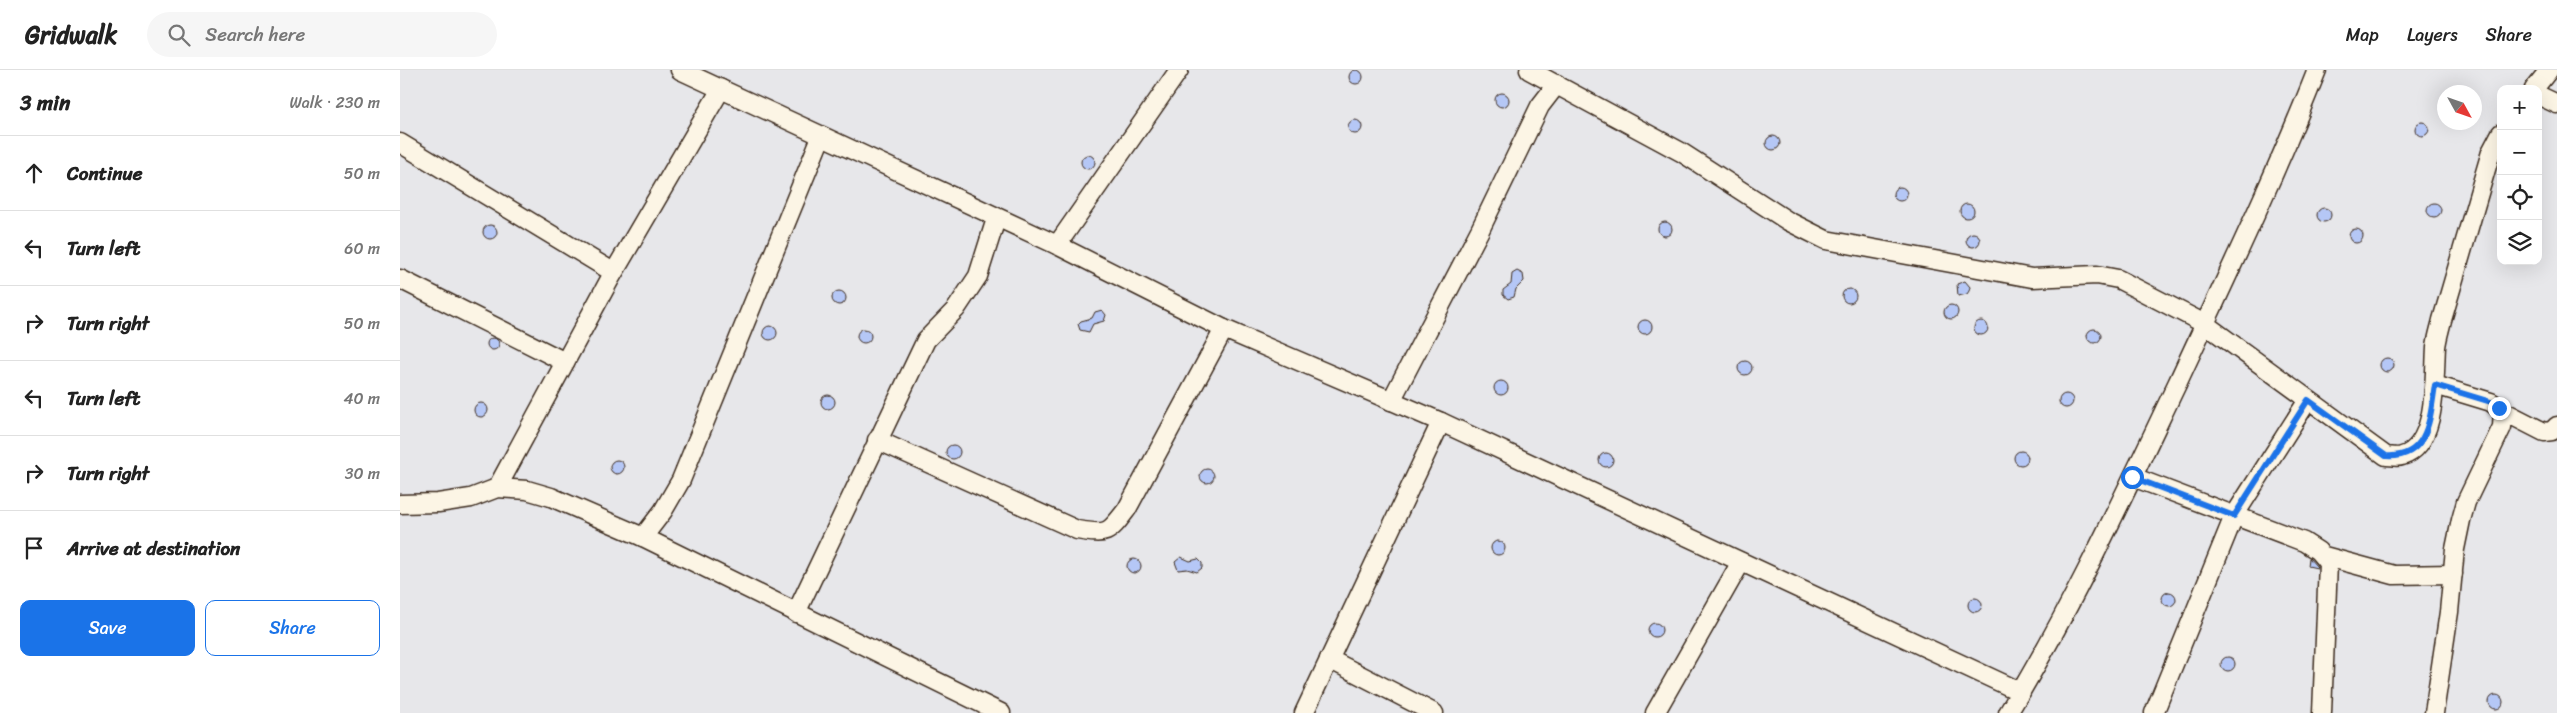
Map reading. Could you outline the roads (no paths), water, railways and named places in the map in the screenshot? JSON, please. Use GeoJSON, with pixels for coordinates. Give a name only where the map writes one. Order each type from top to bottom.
{"type":"FeatureCollection","features":[{"type":"Feature","properties":{"kind":"street"},"geometry":{"type":"LineString","coordinates":[[680,70],[996,219],[1057,245],[1224,329],[1441,422],[2021,692]]}},
{"type":"Feature","properties":{"kind":"street"},"geometry":{"type":"LineString","coordinates":[[1057,245],[1179,70]]}},
{"type":"Feature","properties":{"kind":"street"},"geometry":{"type":"LineString","coordinates":[[1529,70],[1681,152],[1788,221],[1826,240],[2032,278],[2097,275],[2111,278],[2204,324],[2386,456],[2401,457],[2414,450],[2425,436],[2435,385],[2437,344],[2442,320],[2491,152],[2497,141]]}},
{"type":"Feature","properties":{"kind":"street"},"geometry":{"type":"LineString","coordinates":[[2008,713],[2067,609],[2132,477],[2287,146],[2316,70]]}},
{"type":"Feature","properties":{"kind":"street"},"geometry":{"type":"LineString","coordinates":[[2537,85],[2549,70]]}},
{"type":"Feature","properties":{"kind":"street"},"geometry":{"type":"LineString","coordinates":[[1391,400],[1480,230],[1540,106],[1557,84]]}},
{"type":"Feature","properties":{"kind":"street"},"geometry":{"type":"LineString","coordinates":[[497,488],[613,272],[721,90]]}},
{"type":"Feature","properties":{"kind":"street"},"geometry":{"type":"LineString","coordinates":[[2542,98],[2557,104]]}},
{"type":"Feature","properties":{"kind":"street"},"geometry":{"type":"LineString","coordinates":[[643,537],[663,511],[681,480],[821,137]]}},
{"type":"Feature","properties":{"kind":"street"},"geometry":{"type":"LineString","coordinates":[[400,143],[613,272]]}},
{"type":"Feature","properties":{"kind":"street"},"geometry":{"type":"LineString","coordinates":[[796,613],[926,340],[956,308],[978,276],[996,219]]}},
{"type":"Feature","properties":{"kind":"street"},"geometry":{"type":"LineString","coordinates":[[400,279],[565,362]]}},
{"type":"Feature","properties":{"kind":"street"},"geometry":{"type":"LineString","coordinates":[[878,440],[1077,530],[1102,534],[1114,527],[1127,508],[1224,329]]}},
{"type":"Feature","properties":{"kind":"street"},"geometry":{"type":"LineString","coordinates":[[2435,385],[2491,402],[2503,411],[2544,432],[2552,432],[2557,426]]}},
{"type":"Feature","properties":{"kind":"street"},"geometry":{"type":"LineString","coordinates":[[2154,713],[2234,516],[2308,400]]}},
{"type":"Feature","properties":{"kind":"street"},"geometry":{"type":"LineString","coordinates":[[2434,713],[2450,612],[2455,549],[2466,502],[2502,427],[2503,411]]}},
{"type":"Feature","properties":{"kind":"street"},"geometry":{"type":"LineString","coordinates":[[1304,713],[1441,422]]}},
{"type":"Feature","properties":{"kind":"street"},"geometry":{"type":"LineString","coordinates":[[2132,477],[2304,542],[2324,556],[2394,575],[2453,574]]}},
{"type":"Feature","properties":{"kind":"street"},"geometry":{"type":"LineString","coordinates":[[400,504],[438,503],[471,498],[497,488],[527,490],[551,497],[643,537],[1001,713]]}},
{"type":"Feature","properties":{"kind":"street"},"geometry":{"type":"LineString","coordinates":[[2322,713],[2328,563],[2324,556]]}},
{"type":"Feature","properties":{"kind":"street"},"geometry":{"type":"LineString","coordinates":[[1655,713],[1741,562]]}},
{"type":"Feature","properties":{"kind":"street"},"geometry":{"type":"LineString","coordinates":[[1330,660],[1434,713]]}}]}
